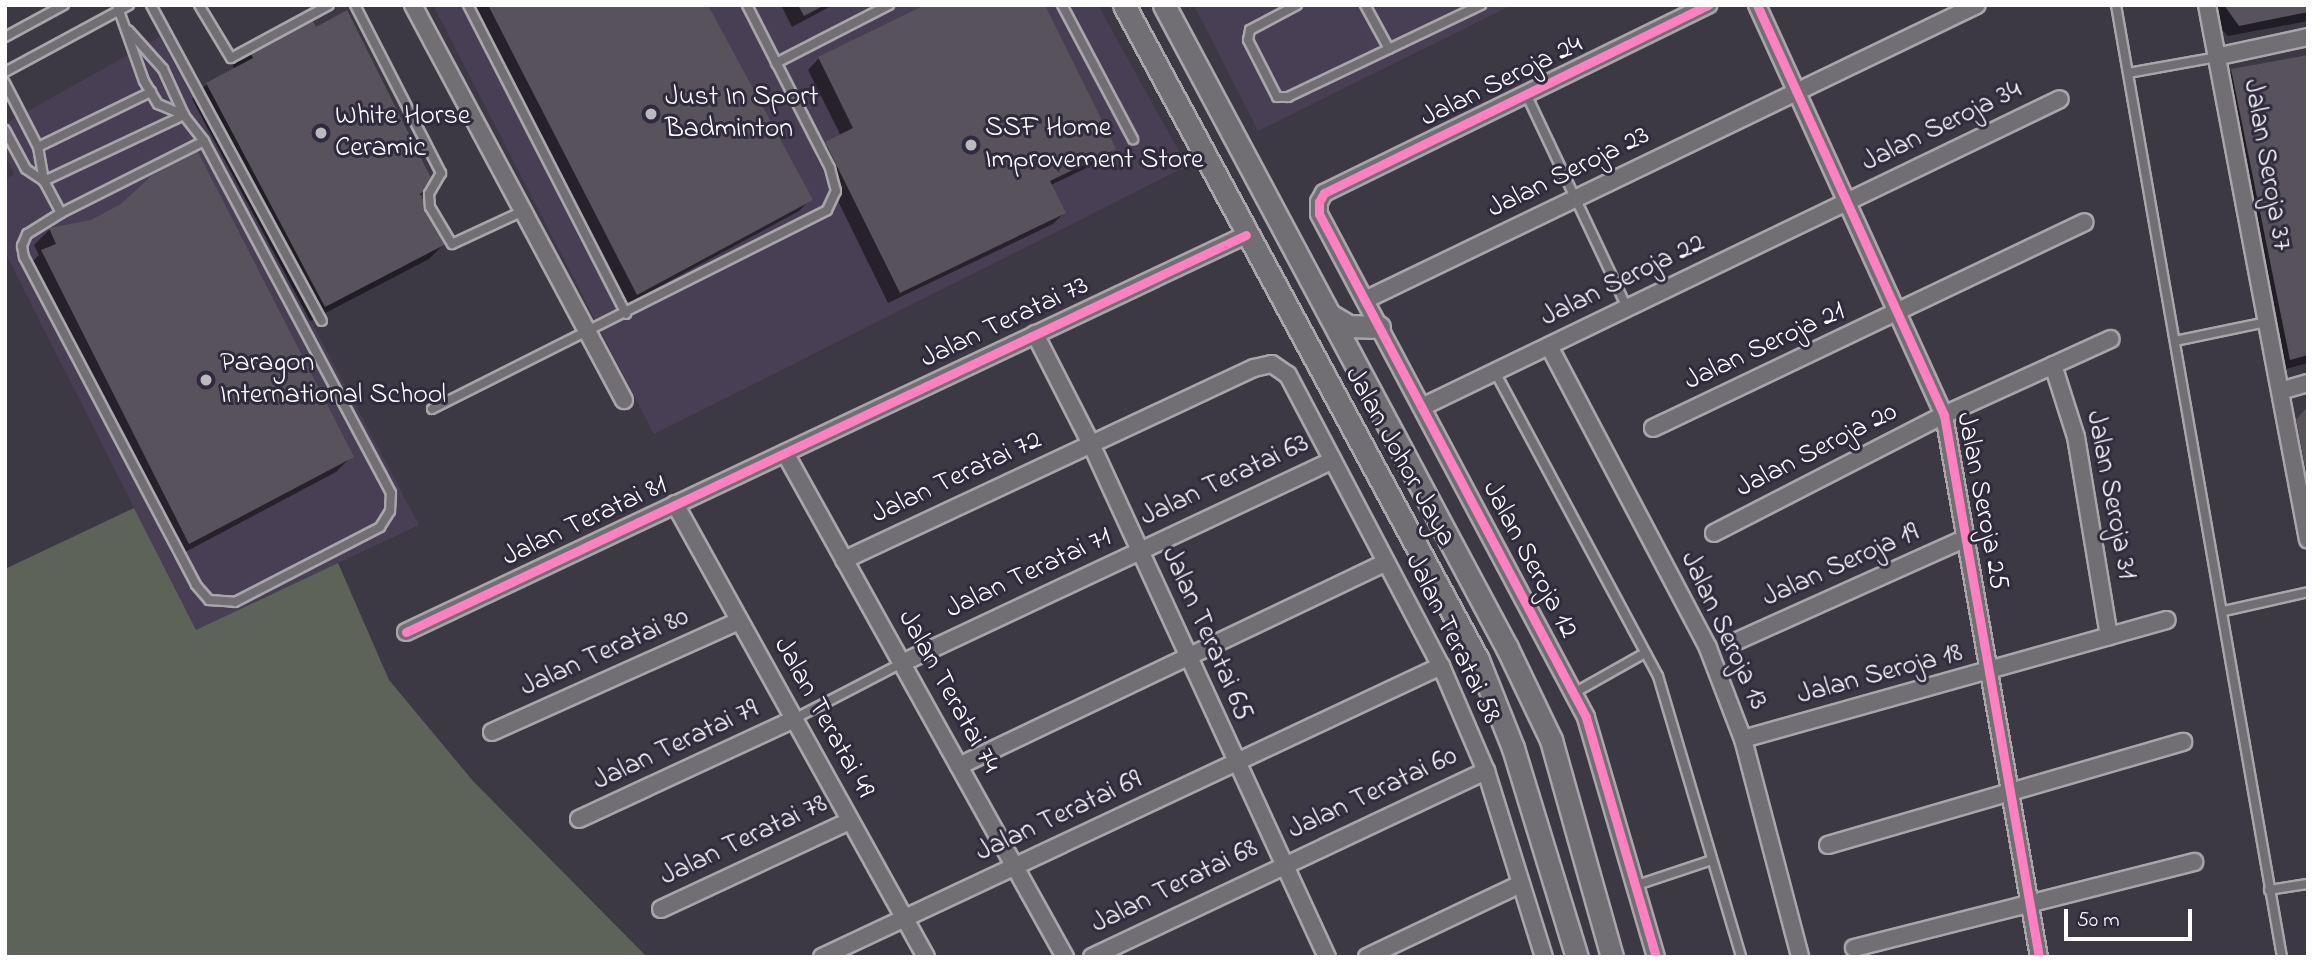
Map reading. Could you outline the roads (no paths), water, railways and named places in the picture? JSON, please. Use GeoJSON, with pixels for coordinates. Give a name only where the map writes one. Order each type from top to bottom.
{"type":"FeatureCollection","features":[{"type":"Feature","properties":{"kind":"main road","name":"Jalan Johor Jaya"},"geometry":{"type":"LineString","coordinates":[[1124,5],[1478,660],[1513,748],[1577,957]]}},
{"type":"Feature","properties":{"kind":"main road","name":"Jalan Johor Jaya"},"geometry":{"type":"LineString","coordinates":[[1171,9],[1551,740],[1612,957]]}},
{"type":"Feature","properties":{"kind":"main road"},"geometry":{"type":"LineString","coordinates":[[1330,315],[1348,326],[1379,327]]}},
{"type":"Feature","properties":{"kind":"street"},"geometry":{"type":"LineString","coordinates":[[413,5],[521,212],[624,400]]}},
{"type":"Feature","properties":{"kind":"street","name":"Jalan Seroja 24"},"geometry":{"type":"LineString","coordinates":[[1318,202],[1324,193],[1527,96],[1708,5]]}},
{"type":"Feature","properties":{"kind":"street","name":"Jalan Seroja 25"},"geometry":{"type":"LineString","coordinates":[[1757,5],[1944,415],[2039,957]]}},
{"type":"Feature","properties":{"kind":"street","name":"Jalan Seroja 23"},"geometry":{"type":"LineString","coordinates":[[1365,300],[1977,5]]}},
{"type":"Feature","properties":{"kind":"street","name":"Jalan Seroja 37"},"geometry":{"type":"LineString","coordinates":[[2207,5],[2220,56],[2308,540]]}},
{"type":"Feature","properties":{"kind":"street"},"geometry":{"type":"LineString","coordinates":[[2220,56],[2308,37]]}},
{"type":"Feature","properties":{"kind":"street","name":"Jalan Seroja 34"},"geometry":{"type":"LineString","coordinates":[[1847,202],[2060,99]]}},
{"type":"Feature","properties":{"kind":"street","name":"Jalan Seroja 12"},"geometry":{"type":"LineString","coordinates":[[1318,202],[1318,214],[1586,717],[1656,957]]}},
{"type":"Feature","properties":{"kind":"street","name":"Jalan Seroja 22"},"geometry":{"type":"LineString","coordinates":[[1422,407],[1847,202]]}},
{"type":"Feature","properties":{"kind":"street","name":"Jalan Seroja 21"},"geometry":{"type":"LineString","coordinates":[[1653,428],[1898,314],[2084,222]]}},
{"type":"Feature","properties":{"kind":"street","name":"Jalan Teratai 73"},"geometry":{"type":"LineString","coordinates":[[785,453],[1246,235]]}},
{"type":"Feature","properties":{"kind":"street","name":"Jalan Teratai 65"},"geometry":{"type":"LineString","coordinates":[[1035,334],[1091,444],[1281,865],[1327,957]]}},
{"type":"Feature","properties":{"kind":"street","name":"Jalan Seroja 20"},"geometry":{"type":"LineString","coordinates":[[1714,533],[1944,415],[2111,338]]}},
{"type":"Feature","properties":{"kind":"street","name":"Jalan Seroja 13"},"geometry":{"type":"LineString","coordinates":[[1549,346],[1708,648],[1743,739],[1800,957]]}},
{"type":"Feature","properties":{"kind":"street","name":"Jalan Teratai 72"},"geometry":{"type":"LineString","coordinates":[[844,560],[1091,444],[1272,364]]}},
{"type":"Feature","properties":{"kind":"street","name":"Jalan Teratai 58"},"geometry":{"type":"LineString","coordinates":[[1272,364],[1288,374],[1441,666],[1486,771],[1544,957]]}},
{"type":"Feature","properties":{"kind":"street","name":"Jalan Seroja 31"},"geometry":{"type":"LineString","coordinates":[[2053,365],[2079,449],[2109,636]]}},
{"type":"Feature","properties":{"kind":"street"},"geometry":{"type":"LineString","coordinates":[[2280,391],[2308,383]]}},
{"type":"Feature","properties":{"kind":"street","name":"Jalan Teratai 81"},"geometry":{"type":"LineString","coordinates":[[405,632],[785,453]]}},
{"type":"Feature","properties":{"kind":"street","name":"Jalan Teratai 74"},"geometry":{"type":"LineString","coordinates":[[785,453],[1065,957]]}},
{"type":"Feature","properties":{"kind":"street","name":"Jalan Teratai 63"},"geometry":{"type":"LineString","coordinates":[[1140,551],[1333,460]]}},
{"type":"Feature","properties":{"kind":"street","name":"Jalan Teratai 49"},"geometry":{"type":"LineString","coordinates":[[675,505],[926,957]]}},
{"type":"Feature","properties":{"kind":"street","name":"Jalan Seroja 19"},"geometry":{"type":"LineString","coordinates":[[1737,641],[1966,538]]}},
{"type":"Feature","properties":{"kind":"street","name":"Jalan Teratai 71"},"geometry":{"type":"LineString","coordinates":[[902,663],[1140,551]]}},
{"type":"Feature","properties":{"kind":"street"},"geometry":{"type":"LineString","coordinates":[[959,766],[1385,563]]}},
{"type":"Feature","properties":{"kind":"street","name":"Jalan Seroja 18"},"geometry":{"type":"LineString","coordinates":[[1743,739],[1990,673],[2167,620]]}},
{"type":"Feature","properties":{"kind":"street","name":"Jalan Teratai 80"},"geometry":{"type":"LineString","coordinates":[[492,732],[739,621]]}},
{"type":"Feature","properties":{"kind":"street","name":"Jalan Teratai 69"},"geometry":{"type":"LineString","coordinates":[[822,957],[1441,666]]}},
{"type":"Feature","properties":{"kind":"street","name":"Jalan Teratai 79"},"geometry":{"type":"LineString","coordinates":[[579,819],[794,719]]}},
{"type":"Feature","properties":{"kind":"street"},"geometry":{"type":"LineString","coordinates":[[1828,845],[2183,742]]}},
{"type":"Feature","properties":{"kind":"street","name":"Jalan Teratai 60"},"geometry":{"type":"LineString","coordinates":[[1281,865],[1486,771]]}},
{"type":"Feature","properties":{"kind":"street","name":"Jalan Teratai 78"},"geometry":{"type":"LineString","coordinates":[[661,909],[850,821]]}},
{"type":"Feature","properties":{"kind":"street"},"geometry":{"type":"LineString","coordinates":[[1854,948],[2030,906],[2194,862]]}},
{"type":"Feature","properties":{"kind":"street","name":"Jalan Teratai 68"},"geometry":{"type":"LineString","coordinates":[[1092,957],[1281,865]]}},
{"type":"Feature","properties":{"kind":"street"},"geometry":{"type":"LineString","coordinates":[[1367,957],[1521,884]]}},
{"type":"Feature","properties":{"kind":"lane"},"geometry":{"type":"LineString","coordinates":[[5,37],[65,5]]}},
{"type":"Feature","properties":{"kind":"lane"},"geometry":{"type":"LineString","coordinates":[[5,72],[118,8],[129,5]]}},
{"type":"Feature","properties":{"kind":"lane"},"geometry":{"type":"LineString","coordinates":[[151,5],[322,321]]}},
{"type":"Feature","properties":{"kind":"lane"},"geometry":{"type":"LineString","coordinates":[[199,5],[231,58],[329,5]]}},
{"type":"Feature","properties":{"kind":"lane"},"geometry":{"type":"LineString","coordinates":[[355,5],[441,173],[429,194],[430,207],[452,244],[521,212]]}},
{"type":"Feature","properties":{"kind":"lane"},"geometry":{"type":"LineString","coordinates":[[468,5],[626,314]]}},
{"type":"Feature","properties":{"kind":"lane"},"geometry":{"type":"LineString","coordinates":[[432,409],[589,333],[827,210],[836,191],[830,168],[747,5]]}},
{"type":"Feature","properties":{"kind":"lane"},"geometry":{"type":"LineString","coordinates":[[776,63],[889,5]]}},
{"type":"Feature","properties":{"kind":"lane"},"geometry":{"type":"LineString","coordinates":[[1062,5],[1133,139]]}},
{"type":"Feature","properties":{"kind":"lane"},"geometry":{"type":"LineString","coordinates":[[1297,5],[1250,30],[1248,40],[1277,97],[1288,97],[1481,5]]}},
{"type":"Feature","properties":{"kind":"lane"},"geometry":{"type":"LineString","coordinates":[[1365,5],[1389,49]]}},
{"type":"Feature","properties":{"kind":"lane"},"geometry":{"type":"LineString","coordinates":[[2116,5],[2224,611],[2282,957]]}},
{"type":"Feature","properties":{"kind":"lane"},"geometry":{"type":"LineString","coordinates":[[118,8],[151,92],[169,112],[184,115]]}},
{"type":"Feature","properties":{"kind":"lane"},"geometry":{"type":"LineString","coordinates":[[128,30],[163,69],[184,115],[204,141],[391,494],[390,511],[380,527],[235,602],[209,600],[196,585],[24,257],[22,246],[27,234],[61,213],[204,141]]}},
{"type":"Feature","properties":{"kind":"lane"},"geometry":{"type":"LineString","coordinates":[[2128,73],[2220,56]]}},
{"type":"Feature","properties":{"kind":"lane"},"geometry":{"type":"LineString","coordinates":[[5,83],[38,147],[44,181],[61,213]]}},
{"type":"Feature","properties":{"kind":"lane"},"geometry":{"type":"LineString","coordinates":[[38,147],[151,92]]}},
{"type":"Feature","properties":{"kind":"lane"},"geometry":{"type":"LineString","coordinates":[[1527,96],[1627,308]]}},
{"type":"Feature","properties":{"kind":"lane"},"geometry":{"type":"LineString","coordinates":[[44,181],[184,115]]}},
{"type":"Feature","properties":{"kind":"lane"},"geometry":{"type":"LineString","coordinates":[[5,131],[26,169],[44,181]]}},
{"type":"Feature","properties":{"kind":"lane"},"geometry":{"type":"LineString","coordinates":[[2175,341],[2267,322]]}},
{"type":"Feature","properties":{"kind":"lane"},"geometry":{"type":"LineString","coordinates":[[1495,372],[1667,699],[1741,957]]}},
{"type":"Feature","properties":{"kind":"lane"},"geometry":{"type":"LineString","coordinates":[[2224,611],[2308,592]]}},
{"type":"Feature","properties":{"kind":"lane"},"geometry":{"type":"LineString","coordinates":[[1574,693],[1645,653]]}},
{"type":"Feature","properties":{"kind":"lane"},"geometry":{"type":"LineString","coordinates":[[794,719],[902,663]]}},
{"type":"Feature","properties":{"kind":"lane"},"geometry":{"type":"LineString","coordinates":[[1637,886],[1712,860]]}},
{"type":"Feature","properties":{"kind":"lane"},"geometry":{"type":"LineString","coordinates":[[2269,890],[2308,884]]}},
{"type":"Feature","properties":{"kind":"place","name":"Just In Sport Badminton"},"geometry":{"type":"Point","coordinates":[651,114]}},
{"type":"Feature","properties":{"kind":"place","name":"White Horse Ceramic"},"geometry":{"type":"Point","coordinates":[321,133]}},
{"type":"Feature","properties":{"kind":"place","name":"SSF Home Improvement Store"},"geometry":{"type":"Point","coordinates":[971,145]}},
{"type":"Feature","properties":{"kind":"place","name":"Paragon International School"},"geometry":{"type":"Point","coordinates":[206,380]}}]}
